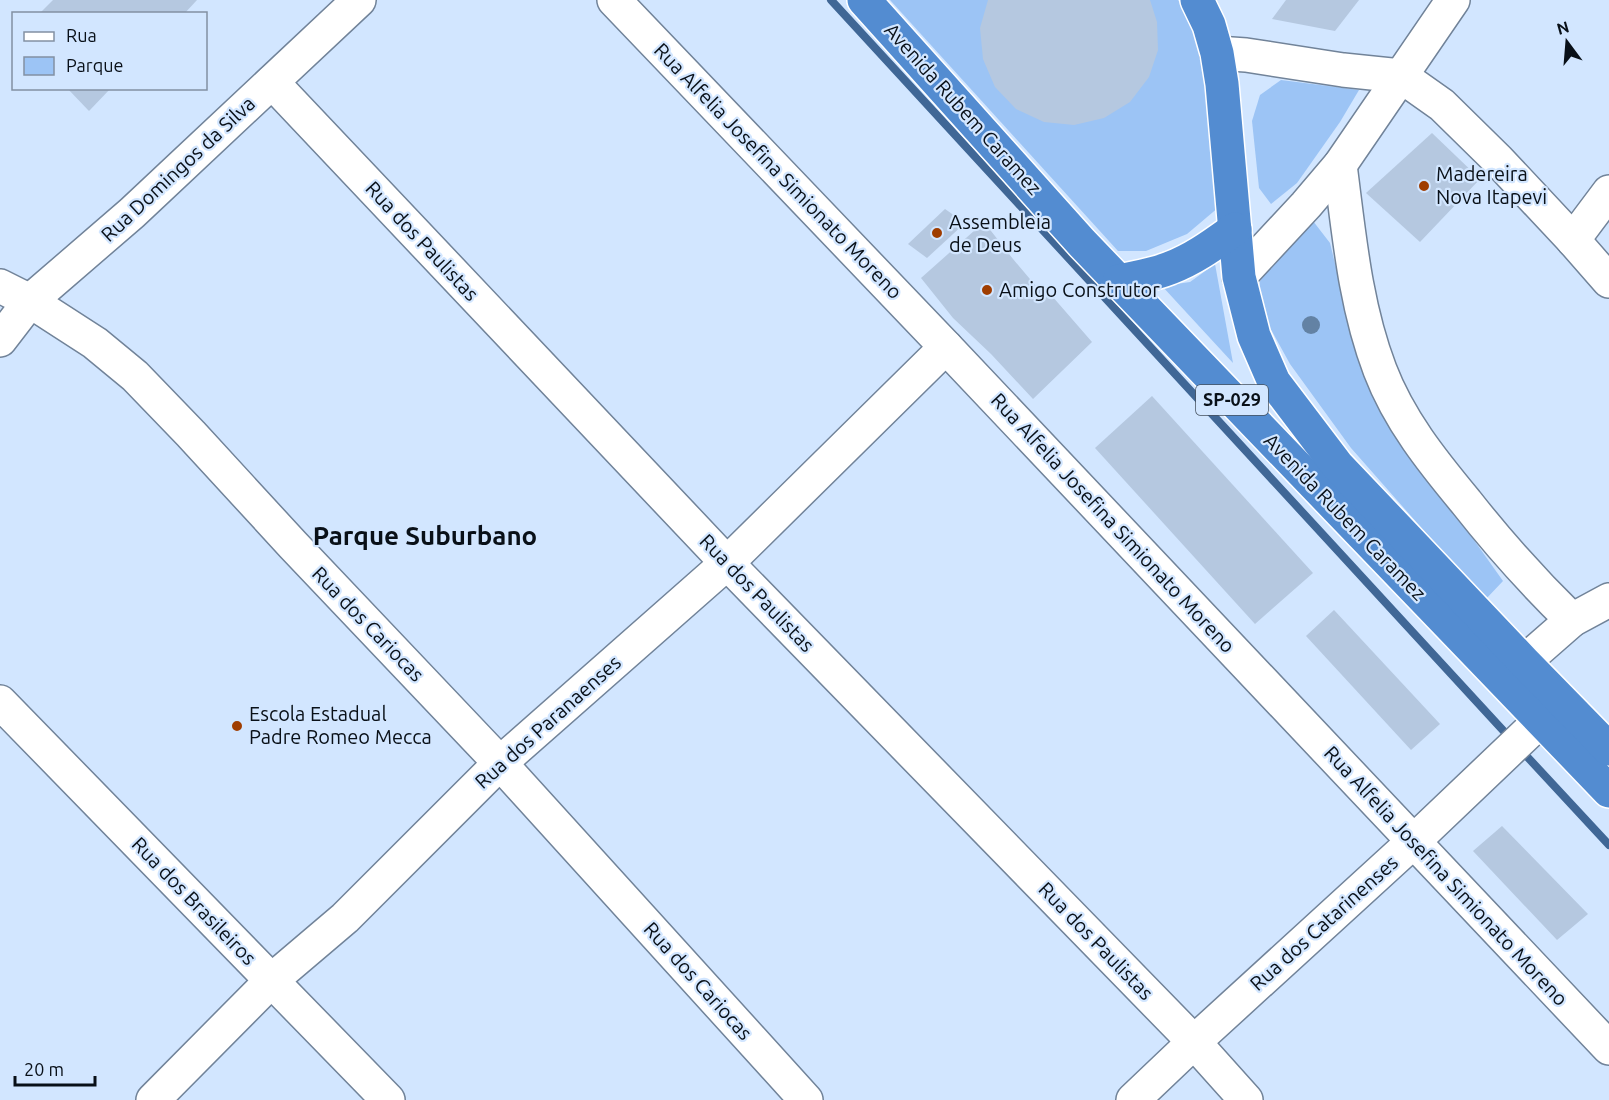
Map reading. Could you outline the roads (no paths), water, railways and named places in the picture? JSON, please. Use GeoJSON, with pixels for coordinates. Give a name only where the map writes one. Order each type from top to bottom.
{"type":"FeatureCollection","features":[{"type":"Feature","properties":{"kind":"highway","name":"Avenida Rubem Caramez"},"geometry":{"type":"LineString","coordinates":[[864,0],[1082,243],[1534,726],[1609,791]]}},
{"type":"Feature","properties":{"kind":"highway","name":"Avenida Rubem Caramez"},"geometry":{"type":"LineString","coordinates":[[1197,0],[1209,25],[1222,84],[1239,277],[1254,336],[1274,382],[1337,465],[1609,748]]}},
{"type":"Feature","properties":{"kind":"highway"},"geometry":{"type":"LineString","coordinates":[[1119,281],[1158,272],[1183,262],[1213,245],[1234,229]]}},
{"type":"Feature","properties":{"kind":"street","name":"Rua Domingos da Silva"},"geometry":{"type":"LineString","coordinates":[[0,340],[30,301],[132,213],[359,0]]}},
{"type":"Feature","properties":{"kind":"street","name":"Rua Alfelia Josefina Simionato Moreno"},"geometry":{"type":"LineString","coordinates":[[614,0],[946,347],[1609,1048]]}},
{"type":"Feature","properties":{"kind":"street"},"geometry":{"type":"LineString","coordinates":[[1239,277],[1340,165],[1453,0]]}},
{"type":"Feature","properties":{"kind":"street"},"geometry":{"type":"LineString","coordinates":[[1217,53],[1401,76],[1442,105],[1498,160],[1609,281]]}},
{"type":"Feature","properties":{"kind":"street","name":"Rua dos Paulistas"},"geometry":{"type":"LineString","coordinates":[[272,82],[727,563],[1194,1042],[1246,1100]]}},
{"type":"Feature","properties":{"kind":"street"},"geometry":{"type":"LineString","coordinates":[[1340,165],[1353,266],[1367,331],[1380,370],[1400,412],[1428,456],[1483,524],[1542,592],[1572,620]]}},
{"type":"Feature","properties":{"kind":"street"},"geometry":{"type":"LineString","coordinates":[[1573,240],[1609,192]]}},
{"type":"Feature","properties":{"kind":"street","name":"Rua dos Cariocas"},"geometry":{"type":"LineString","coordinates":[[0,286],[30,301],[95,343],[135,376],[501,763],[806,1100]]}},
{"type":"Feature","properties":{"kind":"street","name":"Rua dos Paranaenses"},"geometry":{"type":"LineString","coordinates":[[153,1100],[272,980],[345,918],[501,763],[727,563],[946,347]]}},
{"type":"Feature","properties":{"kind":"street"},"geometry":{"type":"LineString","coordinates":[[1524,662],[1572,620],[1609,600]]}},
{"type":"Feature","properties":{"kind":"street","name":"Rua dos Brasileiros"},"geometry":{"type":"LineString","coordinates":[[0,702],[388,1100]]}},
{"type":"Feature","properties":{"kind":"street","name":"Rua dos Catarinenses"},"geometry":{"type":"LineString","coordinates":[[1133,1100],[1534,726]]}},
{"type":"Feature","properties":{"kind":"waterway"},"geometry":{"type":"LineString","coordinates":[[831,0],[1511,739]]}},
{"type":"Feature","properties":{"kind":"waterway"},"geometry":{"type":"LineString","coordinates":[[1520,749],[1609,845]]}},
{"type":"Feature","properties":{"kind":"place","name":"Madereira Nova Itapevi"},"geometry":{"type":"Point","coordinates":[1424,186]}},
{"type":"Feature","properties":{"kind":"place","name":"Assembleia de Deus"},"geometry":{"type":"Point","coordinates":[937,233]}},
{"type":"Feature","properties":{"kind":"place","name":"Amigo Construtor"},"geometry":{"type":"Point","coordinates":[987,290]}},
{"type":"Feature","properties":{"kind":"place","name":"Escola Estadual Padre Romeo Mecca"},"geometry":{"type":"Point","coordinates":[237,726]}},
{"type":"Feature","properties":{"kind":"district","name":"Parque Suburbano"},"geometry":{"type":"Point","coordinates":[425,536]}}]}
